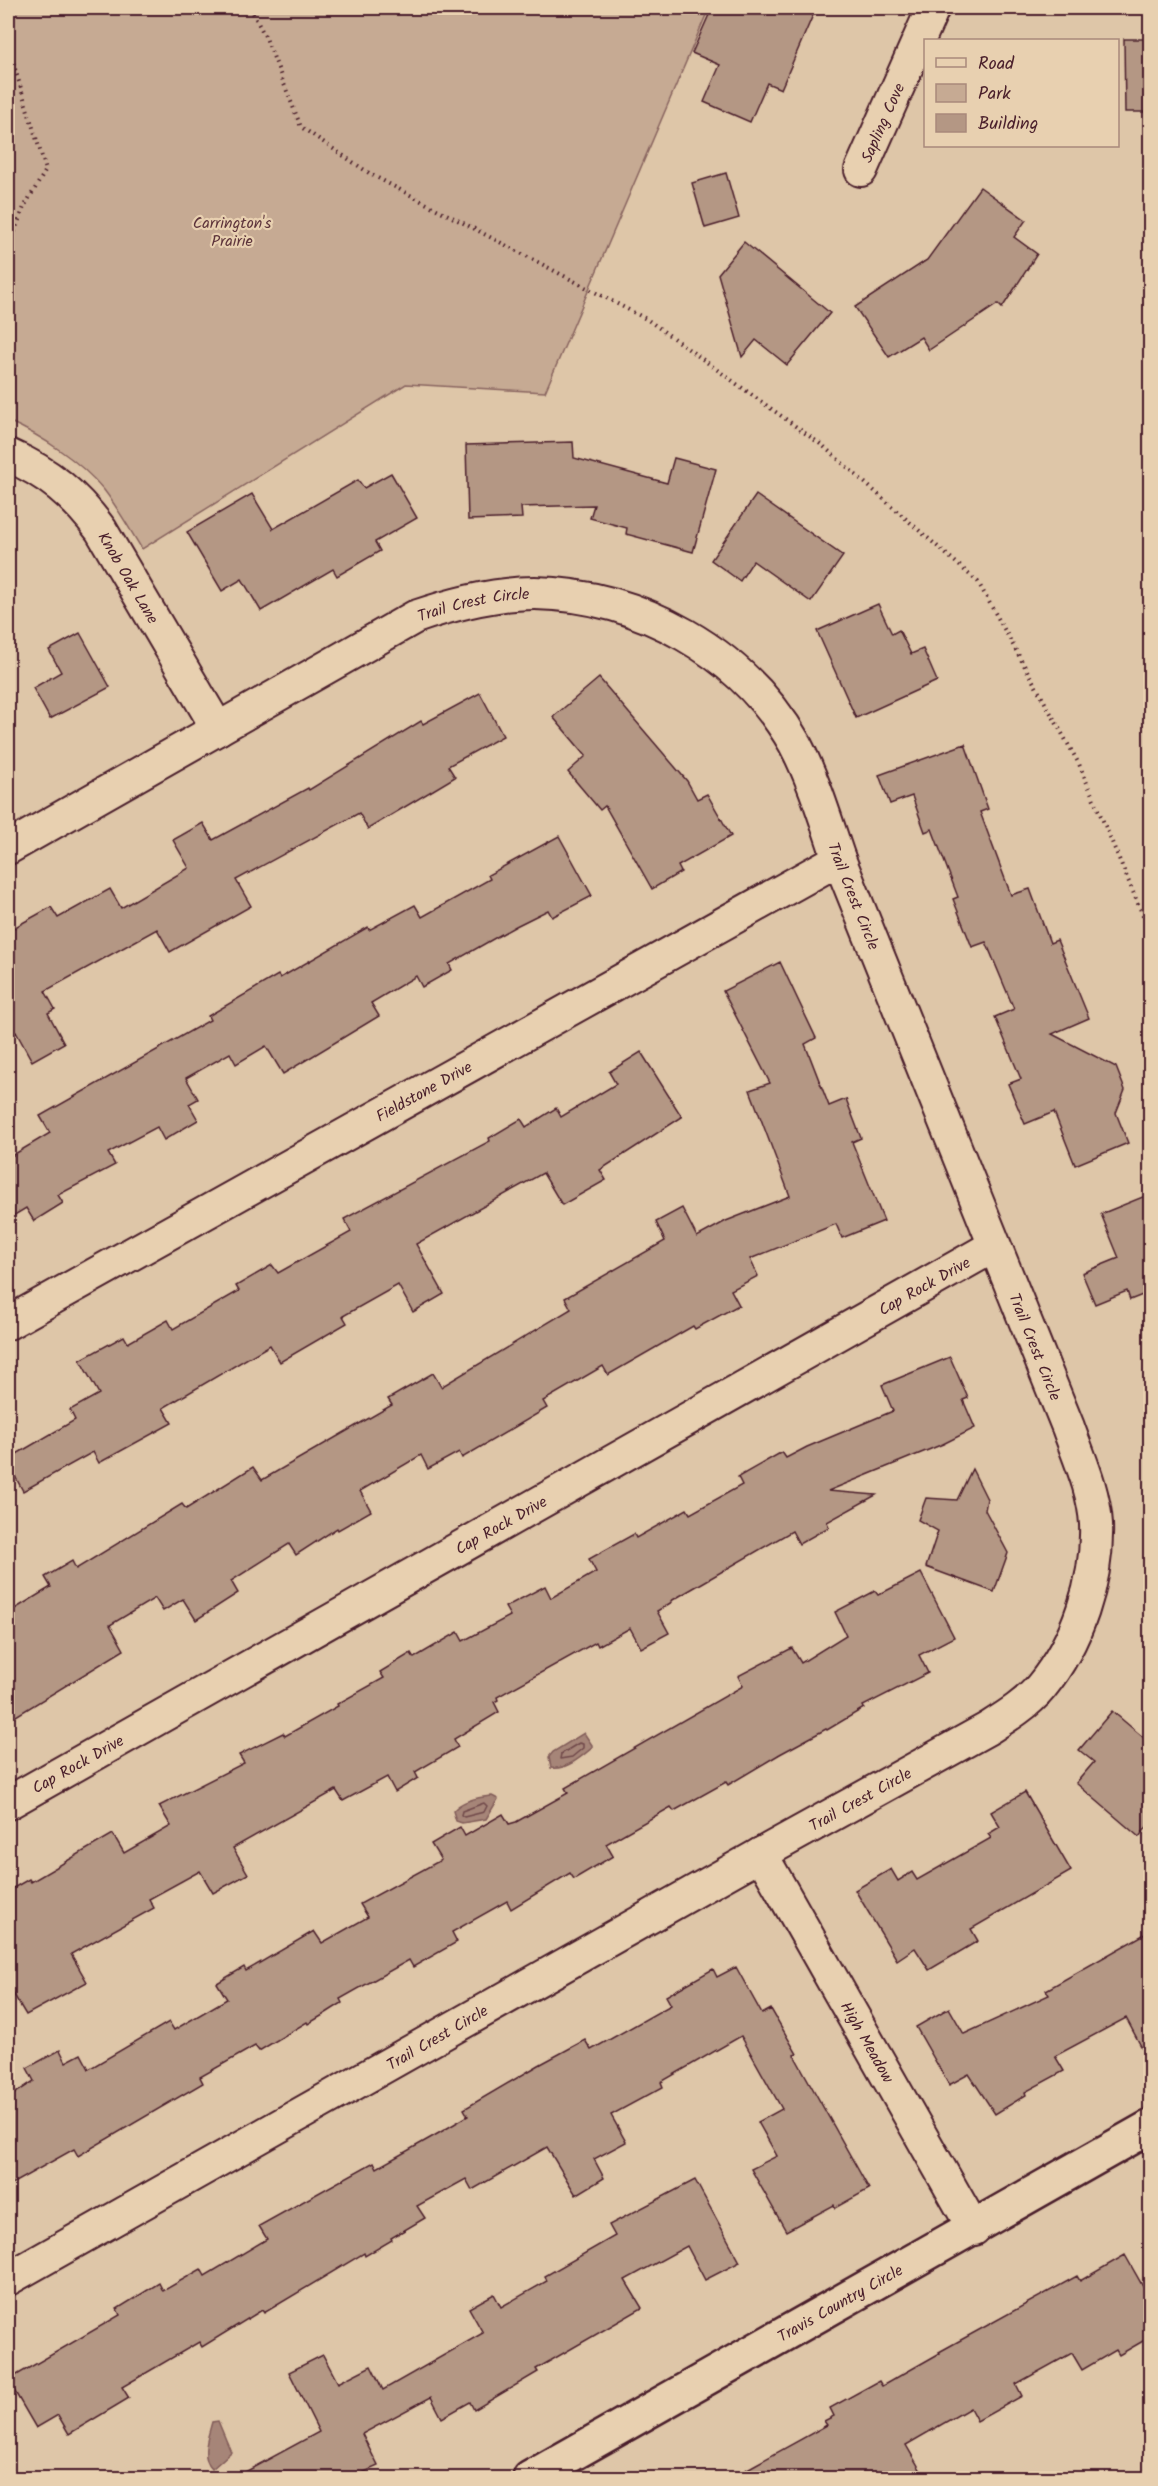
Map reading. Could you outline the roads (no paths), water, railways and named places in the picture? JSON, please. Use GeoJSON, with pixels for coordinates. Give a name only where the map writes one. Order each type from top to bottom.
{"type":"FeatureCollection","features":[{"type":"Feature","properties":{"kind":"street","name":"Sapling Cove"},"geometry":{"type":"LineString","coordinates":[[861,170],[933,8]]}},
{"type":"Feature","properties":{"kind":"street","name":"Knob Oak Lane"},"geometry":{"type":"LineString","coordinates":[[8,455],[32,465],[57,481],[82,505],[101,530],[218,729]]}},
{"type":"Feature","properties":{"kind":"street","name":"Trail Crest Circle"},"geometry":{"type":"LineString","coordinates":[[8,848],[415,617],[444,607],[481,599],[534,593],[603,602],[634,611],[700,644],[728,663],[752,686],[775,713],[795,745],[1068,1426],[1090,1489],[1096,1523],[1094,1561],[1087,1596],[1076,1628],[1058,1662],[1040,1688],[1017,1709],[987,1729],[8,2279]]}},
{"type":"Feature","properties":{"kind":"street","name":"Fieldstone Drive"},"geometry":{"type":"LineString","coordinates":[[8,1323],[839,859]]}},
{"type":"Feature","properties":{"kind":"street","name":"Cap Rock Drive"},"geometry":{"type":"LineString","coordinates":[[8,1803],[374,1594],[994,1246]]}},
{"type":"Feature","properties":{"kind":"street","name":"High Meadow"},"geometry":{"type":"LineString","coordinates":[[761,1854],[974,2229]]}},
{"type":"Feature","properties":{"kind":"street","name":"Travis Country Circle"},"geometry":{"type":"LineString","coordinates":[[530,2478],[974,2229],[1150,2127]]}},
{"type":"Feature","properties":{"kind":"water"},"geometry":{"type":"Polygon","coordinates":[[[584,1733],[592,1748],[567,1765],[551,1768],[549,1757],[553,1752],[584,1733]]]}},
{"type":"Feature","properties":{"kind":"water"},"geometry":{"type":"Polygon","coordinates":[[[492,1796],[498,1799],[486,1819],[462,1823],[456,1821],[453,1811],[461,1804],[476,1798],[492,1796]]]}},
{"type":"Feature","properties":{"kind":"water"},"geometry":{"type":"Polygon","coordinates":[[[218,2421],[231,2452],[212,2469],[206,2459],[206,2447],[212,2422],[218,2421]]]}},
{"type":"Feature","properties":{"kind":"park label","name":"Carrington's Prairie"},"geometry":{"type":"Point","coordinates":[232,231]}}]}
